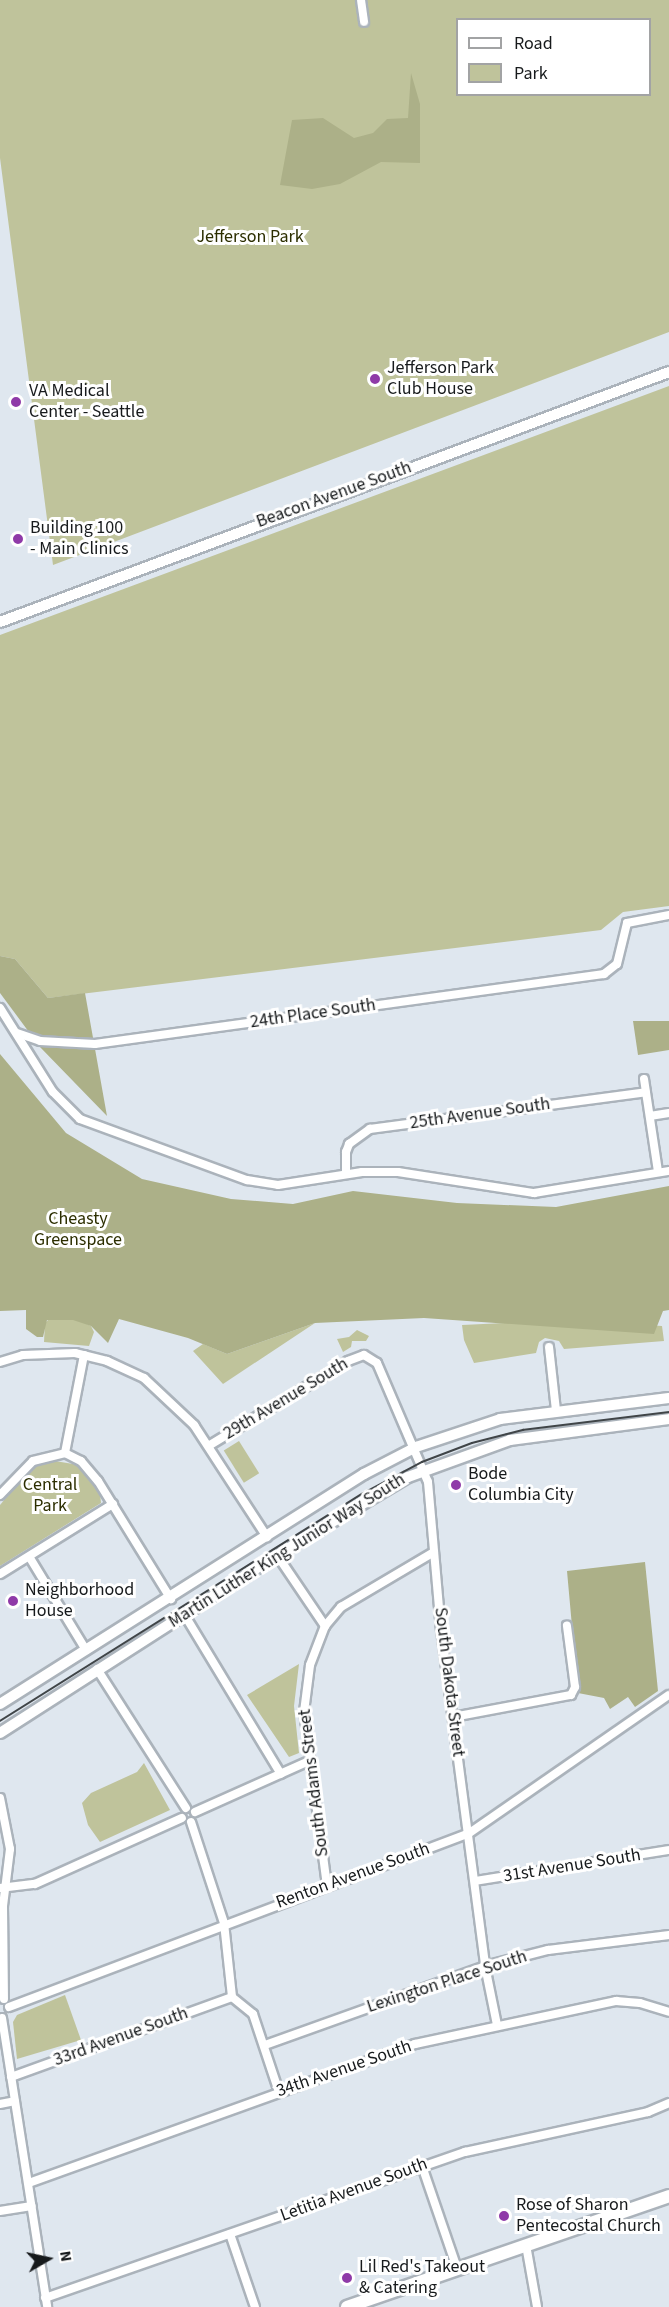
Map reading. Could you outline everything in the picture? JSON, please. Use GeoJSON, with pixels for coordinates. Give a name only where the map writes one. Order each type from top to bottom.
{"type":"FeatureCollection","features":[{"type":"Feature","properties":{"kind":"main road","name":"Beacon Avenue South"},"geometry":{"type":"LineString","coordinates":[[0,622],[669,372]]}},
{"type":"Feature","properties":{"kind":"main road","name":"Martin Luther King Junior Way South"},"geometry":{"type":"LineString","coordinates":[[0,1704],[171,1599],[364,1474],[416,1447],[500,1419],[556,1410],[669,1398]]}},
{"type":"Feature","properties":{"kind":"main road","name":"Martin Luther King Junior Way South"},"geometry":{"type":"LineString","coordinates":[[0,1733],[97,1669],[378,1492],[424,1469],[510,1440],[669,1419]]}},
{"type":"Feature","properties":{"kind":"main road"},"geometry":{"type":"LineString","coordinates":[[347,2307],[669,2196]]}},
{"type":"Feature","properties":{"kind":"street"},"geometry":{"type":"LineString","coordinates":[[361,0],[364,22]]}},
{"type":"Feature","properties":{"kind":"street","name":"24th Place South"},"geometry":{"type":"LineString","coordinates":[[17,1032],[40,1041],[95,1044],[610,971],[617,964],[627,923],[669,915]]}},
{"type":"Feature","properties":{"kind":"street"},"geometry":{"type":"LineString","coordinates":[[0,1008],[53,1092],[80,1119],[266,1183],[294,1184],[346,1174],[413,1173],[534,1193],[669,1171]]}},
{"type":"Feature","properties":{"kind":"street"},"geometry":{"type":"LineString","coordinates":[[644,1079],[658,1172]]}},
{"type":"Feature","properties":{"kind":"street","name":"25th Avenue South"},"geometry":{"type":"LineString","coordinates":[[346,1174],[349,1144],[370,1129],[646,1092]]}},
{"type":"Feature","properties":{"kind":"street"},"geometry":{"type":"LineString","coordinates":[[650,1116],[669,1113]]}},
{"type":"Feature","properties":{"kind":"street"},"geometry":{"type":"LineString","coordinates":[[549,1347],[556,1410]]}},
{"type":"Feature","properties":{"kind":"street"},"geometry":{"type":"LineString","coordinates":[[0,1362],[44,1352],[84,1355],[144,1378],[179,1407],[210,1445],[267,1537]]}},
{"type":"Feature","properties":{"kind":"street"},"geometry":{"type":"LineString","coordinates":[[65,1453],[84,1355]]}},
{"type":"Feature","properties":{"kind":"street","name":"29th Avenue South"},"geometry":{"type":"LineString","coordinates":[[210,1445],[348,1361],[364,1355]]}},
{"type":"Feature","properties":{"kind":"street","name":"South Dakota Street"},"geometry":{"type":"LineString","coordinates":[[364,1355],[377,1363],[424,1469],[485,1966],[498,2025]]}},
{"type":"Feature","properties":{"kind":"street"},"geometry":{"type":"LineString","coordinates":[[0,1495],[33,1461],[65,1453],[88,1467],[171,1599]]}},
{"type":"Feature","properties":{"kind":"street"},"geometry":{"type":"LineString","coordinates":[[0,1574],[30,1558],[113,1504]]}},
{"type":"Feature","properties":{"kind":"street"},"geometry":{"type":"LineString","coordinates":[[277,1555],[325,1626],[341,1607],[434,1552]]}},
{"type":"Feature","properties":{"kind":"street"},"geometry":{"type":"LineString","coordinates":[[30,1558],[86,1650]]}},
{"type":"Feature","properties":{"kind":"street"},"geometry":{"type":"LineString","coordinates":[[184,1614],[281,1774]]}},
{"type":"Feature","properties":{"kind":"street","name":"South Adams Street"},"geometry":{"type":"LineString","coordinates":[[325,1626],[304,1695],[327,1886]]}},
{"type":"Feature","properties":{"kind":"street"},"geometry":{"type":"LineString","coordinates":[[453,1717],[571,1695],[575,1687],[567,1626]]}},
{"type":"Feature","properties":{"kind":"street"},"geometry":{"type":"LineString","coordinates":[[97,1669],[186,1808],[195,1812],[311,1760]]}},
{"type":"Feature","properties":{"kind":"street","name":"Renton Avenue South"},"geometry":{"type":"LineString","coordinates":[[9,2007],[224,1923],[468,1834],[669,1695]]}},
{"type":"Feature","properties":{"kind":"street"},"geometry":{"type":"LineString","coordinates":[[0,1798],[9,1828],[3,1888],[2,1999],[9,2007],[1,2018],[47,2307]]}},
{"type":"Feature","properties":{"kind":"street"},"geometry":{"type":"LineString","coordinates":[[3,1888],[35,1884],[182,1818],[186,1808]]}},
{"type":"Feature","properties":{"kind":"street"},"geometry":{"type":"LineString","coordinates":[[195,1812],[192,1822],[224,1923],[232,1997],[253,2014],[279,2092]]}},
{"type":"Feature","properties":{"kind":"street"},"geometry":{"type":"LineString","coordinates":[[182,1818],[192,1822]]}},
{"type":"Feature","properties":{"kind":"street","name":"31st Avenue South"},"geometry":{"type":"LineString","coordinates":[[475,1881],[669,1850]]}},
{"type":"Feature","properties":{"kind":"street","name":"Lexington Place South"},"geometry":{"type":"LineString","coordinates":[[265,2045],[485,1966],[548,1950],[669,1935]]}},
{"type":"Feature","properties":{"kind":"street","name":"33rd Avenue South"},"geometry":{"type":"LineString","coordinates":[[11,2077],[232,1997]]}},
{"type":"Feature","properties":{"kind":"street","name":"34th Avenue South"},"geometry":{"type":"LineString","coordinates":[[29,2183],[415,2044],[616,2001],[640,2003],[669,2012]]}},
{"type":"Feature","properties":{"kind":"street"},"geometry":{"type":"LineString","coordinates":[[0,2104],[15,2101]]}},
{"type":"Feature","properties":{"kind":"street","name":"Letitia Avenue South"},"geometry":{"type":"LineString","coordinates":[[45,2298],[422,2166],[488,2146],[648,2112],[669,2103]]}},
{"type":"Feature","properties":{"kind":"street"},"geometry":{"type":"LineString","coordinates":[[422,2166],[458,2268]]}},
{"type":"Feature","properties":{"kind":"street"},"geometry":{"type":"LineString","coordinates":[[0,2211],[32,2206]]}},
{"type":"Feature","properties":{"kind":"street"},"geometry":{"type":"LineString","coordinates":[[230,2234],[255,2307]]}},
{"type":"Feature","properties":{"kind":"street"},"geometry":{"type":"LineString","coordinates":[[526,2245],[537,2307]]}},
{"type":"Feature","properties":{"kind":"green space","name":"Jefferson Park"},"geometry":{"type":"Polygon","coordinates":[[[0,0],[669,0],[669,332],[53,565],[0,158],[0,0]]]}},
{"type":"Feature","properties":{"kind":"green space"},"geometry":{"type":"Polygon","coordinates":[[[411,73],[420,104],[420,163],[381,162],[340,184],[312,189],[280,185],[292,120],[323,118],[354,138],[373,133],[387,119],[408,118],[411,73]]]}},
{"type":"Feature","properties":{"kind":"green space"},"geometry":{"type":"Polygon","coordinates":[[[669,386],[669,906],[623,912],[601,930],[48,998],[15,959],[0,956],[0,635],[669,386]]]}},
{"type":"Feature","properties":{"kind":"green space"},"geometry":{"type":"Polygon","coordinates":[[[0,956],[15,959],[48,998],[85,993],[107,1116],[40,1047],[0,993],[0,956]]]}},
{"type":"Feature","properties":{"kind":"green space"},"geometry":{"type":"Polygon","coordinates":[[[633,1021],[669,1021],[669,1050],[638,1055],[633,1021]]]}},
{"type":"Feature","properties":{"kind":"green space","name":"Cheasty Greenspace"},"geometry":{"type":"Polygon","coordinates":[[[0,1054],[66,1133],[142,1179],[231,1199],[293,1204],[353,1191],[457,1203],[556,1207],[669,1186],[669,1310],[663,1311],[654,1334],[424,1318],[315,1323],[227,1354],[188,1338],[119,1319],[108,1343],[91,1326],[73,1320],[47,1320],[43,1337],[37,1337],[26,1329],[26,1310],[0,1311],[0,1054]]]}},
{"type":"Feature","properties":{"kind":"green space"},"geometry":{"type":"Polygon","coordinates":[[[49,1319],[79,1320],[91,1326],[94,1332],[89,1346],[44,1342],[45,1323],[49,1319]]]}},
{"type":"Feature","properties":{"kind":"green space"},"geometry":{"type":"Polygon","coordinates":[[[567,1320],[662,1326],[664,1341],[564,1349],[559,1341],[545,1338],[539,1342],[536,1353],[474,1363],[464,1340],[462,1325],[567,1320]]]}},
{"type":"Feature","properties":{"kind":"green space"},"geometry":{"type":"Polygon","coordinates":[[[315,1323],[223,1384],[193,1351],[203,1344],[227,1354],[315,1323]]]}},
{"type":"Feature","properties":{"kind":"green space"},"geometry":{"type":"Polygon","coordinates":[[[357,1330],[369,1336],[366,1341],[352,1341],[351,1347],[343,1352],[337,1339],[349,1337],[357,1330]]]}},
{"type":"Feature","properties":{"kind":"green space"},"geometry":{"type":"Polygon","coordinates":[[[239,1441],[259,1473],[244,1483],[224,1451],[239,1441]]]}},
{"type":"Feature","properties":{"kind":"green space","name":"Central Park"},"geometry":{"type":"Polygon","coordinates":[[[49,1460],[79,1465],[100,1493],[101,1503],[0,1566],[0,1505],[29,1470],[49,1460]]]}},
{"type":"Feature","properties":{"kind":"green space"},"geometry":{"type":"Polygon","coordinates":[[[645,1562],[658,1691],[635,1707],[628,1697],[610,1709],[604,1698],[578,1693],[567,1571],[645,1562]]]}},
{"type":"Feature","properties":{"kind":"green space"},"geometry":{"type":"Polygon","coordinates":[[[299,1664],[294,1706],[299,1753],[289,1757],[247,1695],[299,1664]]]}},
{"type":"Feature","properties":{"kind":"green space"},"geometry":{"type":"Polygon","coordinates":[[[144,1763],[170,1810],[100,1842],[88,1825],[82,1803],[91,1793],[137,1772],[144,1763]]]}},
{"type":"Feature","properties":{"kind":"green space"},"geometry":{"type":"Polygon","coordinates":[[[65,1995],[81,2040],[17,2059],[13,2022],[17,2015],[65,1995]]]}},
{"type":"Feature","properties":{"kind":"tram line"},"geometry":{"type":"LineString","coordinates":[[0,1721],[364,1493],[422,1462],[472,1443],[523,1430],[669,1412]]}},
{"type":"Feature","properties":{"kind":"place","name":"Jefferson Park Club House"},"geometry":{"type":"Point","coordinates":[375,379]}},
{"type":"Feature","properties":{"kind":"place","name":"VA Medical Center - Seattle"},"geometry":{"type":"Point","coordinates":[16,402]}},
{"type":"Feature","properties":{"kind":"place","name":"Building 100 - Main Clinics"},"geometry":{"type":"Point","coordinates":[18,539]}},
{"type":"Feature","properties":{"kind":"place","name":"Bode Columbia City"},"geometry":{"type":"Point","coordinates":[456,1485]}},
{"type":"Feature","properties":{"kind":"place","name":"Neighborhood House"},"geometry":{"type":"Point","coordinates":[13,1601]}},
{"type":"Feature","properties":{"kind":"place","name":"Rose of Sharon Pentecostal Church"},"geometry":{"type":"Point","coordinates":[504,2216]}},
{"type":"Feature","properties":{"kind":"place","name":"Lil Red's Takeout & Catering"},"geometry":{"type":"Point","coordinates":[347,2278]}}]}
